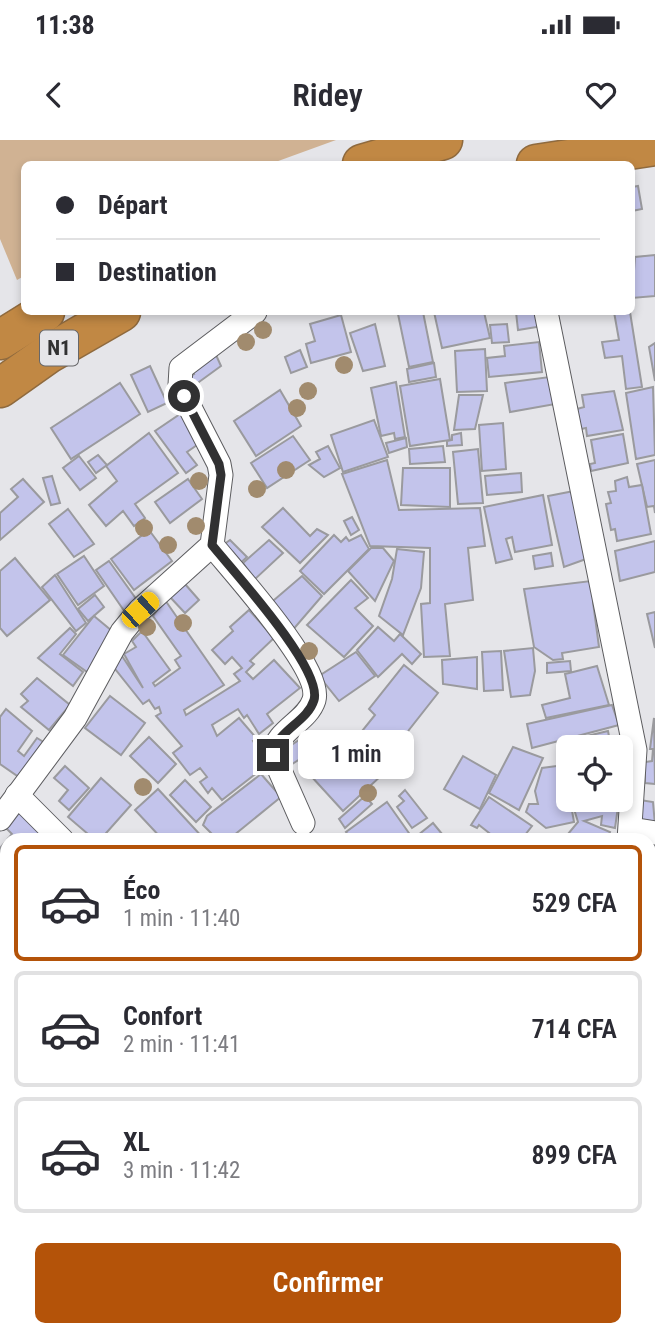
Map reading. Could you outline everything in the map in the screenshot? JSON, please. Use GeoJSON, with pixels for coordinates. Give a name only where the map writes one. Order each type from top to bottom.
{"type":"FeatureCollection","features":[{"type":"Feature","properties":{"kind":"highway"},"geometry":{"type":"LineString","coordinates":[[372,161],[443,140]]}},
{"type":"Feature","properties":{"kind":"highway"},"geometry":{"type":"LineString","coordinates":[[562,161],[655,146]]}},
{"type":"Feature","properties":{"kind":"highway"},"geometry":{"type":"LineString","coordinates":[[0,340],[40,315]]}},
{"type":"Feature","properties":{"kind":"highway","name":"N1"},"geometry":{"type":"LineString","coordinates":[[0,388],[48,354],[116,315]]}},
{"type":"Feature","properties":{"kind":"street"},"geometry":{"type":"LineString","coordinates":[[0,818],[75,718],[122,632],[140,610],[212,545],[221,475],[219,464],[184,396],[180,385],[181,368],[251,315]]}},
{"type":"Feature","properties":{"kind":"street"},"geometry":{"type":"LineString","coordinates":[[547,315],[635,750],[630,833]]}},
{"type":"Feature","properties":{"kind":"street"},"geometry":{"type":"LineString","coordinates":[[212,545],[287,635],[313,685],[315,698],[310,708],[278,740],[273,755],[303,822]]}},
{"type":"Feature","properties":{"kind":"street"},"geometry":{"type":"LineString","coordinates":[[17,795],[55,833]]}},
{"type":"Feature","properties":{"kind":"shaded area"},"geometry":{"type":"Polygon","coordinates":[[[0,140],[336,140],[278,161],[21,161],[21,278],[17,280],[0,239],[0,140]]]}},
{"type":"Feature","properties":{"kind":"building"},"geometry":{"type":"Polygon","coordinates":[[[635,186],[638,186],[642,209],[635,210],[635,186]]]}},
{"type":"Feature","properties":{"kind":"building"},"geometry":{"type":"Polygon","coordinates":[[[655,255],[655,296],[635,298],[635,257],[655,255]]]}},
{"type":"Feature","properties":{"kind":"building"},"geometry":{"type":"Polygon","coordinates":[[[341,315],[351,352],[311,363],[306,344],[315,341],[310,324],[341,315]]]}},
{"type":"Feature","properties":{"kind":"building"},"geometry":{"type":"Polygon","coordinates":[[[398,315],[424,315],[433,362],[409,367],[398,315]]]}},
{"type":"Feature","properties":{"kind":"building"},"geometry":{"type":"Polygon","coordinates":[[[435,315],[485,315],[490,338],[442,348],[435,315]]]}},
{"type":"Feature","properties":{"kind":"building"},"geometry":{"type":"Polygon","coordinates":[[[516,315],[541,315],[543,326],[518,330],[516,315]]]}},
{"type":"Feature","properties":{"kind":"building"},"geometry":{"type":"Polygon","coordinates":[[[615,315],[630,315],[642,387],[626,389],[622,356],[605,358],[602,342],[619,340],[615,315]]]}},
{"type":"Feature","properties":{"kind":"building"},"geometry":{"type":"Polygon","coordinates":[[[375,324],[385,366],[363,371],[350,333],[375,324]]]}},
{"type":"Feature","properties":{"kind":"building"},"geometry":{"type":"Polygon","coordinates":[[[507,324],[509,342],[492,343],[490,325],[507,324]]]}},
{"type":"Feature","properties":{"kind":"building"},"geometry":{"type":"Polygon","coordinates":[[[539,342],[542,372],[489,377],[487,358],[505,356],[504,346],[539,342]]]}},
{"type":"Feature","properties":{"kind":"building"},"geometry":{"type":"Polygon","coordinates":[[[655,343],[655,381],[649,347],[655,343]]]}},
{"type":"Feature","properties":{"kind":"building"},"geometry":{"type":"Polygon","coordinates":[[[485,349],[487,391],[457,392],[455,351],[485,349]]]}},
{"type":"Feature","properties":{"kind":"building"},"geometry":{"type":"Polygon","coordinates":[[[300,350],[307,367],[291,373],[285,357],[300,350]]]}},
{"type":"Feature","properties":{"kind":"building"},"geometry":{"type":"Polygon","coordinates":[[[216,355],[221,366],[188,390],[184,379],[194,374],[191,369],[216,355]]]}},
{"type":"Feature","properties":{"kind":"building"},"geometry":{"type":"Polygon","coordinates":[[[434,363],[436,377],[409,382],[407,369],[434,363]]]}},
{"type":"Feature","properties":{"kind":"building"},"geometry":{"type":"Polygon","coordinates":[[[150,366],[167,403],[148,412],[131,375],[150,366]]]}},
{"type":"Feature","properties":{"kind":"building"},"geometry":{"type":"Polygon","coordinates":[[[557,376],[561,403],[510,412],[505,383],[557,376]]]}},
{"type":"Feature","properties":{"kind":"building"},"geometry":{"type":"Polygon","coordinates":[[[440,379],[450,440],[410,446],[400,386],[440,379]]]}},
{"type":"Feature","properties":{"kind":"building"},"geometry":{"type":"Polygon","coordinates":[[[396,382],[405,437],[395,439],[394,433],[381,436],[371,388],[396,382]]]}},
{"type":"Feature","properties":{"kind":"building"},"geometry":{"type":"Polygon","coordinates":[[[120,383],[140,414],[71,459],[51,428],[120,383]]]}},
{"type":"Feature","properties":{"kind":"building"},"geometry":{"type":"Polygon","coordinates":[[[653,387],[655,455],[636,459],[626,393],[653,387]]]}},
{"type":"Feature","properties":{"kind":"building"},"geometry":{"type":"Polygon","coordinates":[[[280,390],[301,426],[256,456],[234,421],[280,390]]]}},
{"type":"Feature","properties":{"kind":"building"},"geometry":{"type":"Polygon","coordinates":[[[614,391],[623,430],[587,436],[586,428],[581,429],[577,409],[584,407],[582,395],[614,391]]]}},
{"type":"Feature","properties":{"kind":"building"},"geometry":{"type":"Polygon","coordinates":[[[459,395],[483,395],[475,429],[454,430],[459,395]]]}},
{"type":"Feature","properties":{"kind":"building"},"geometry":{"type":"Polygon","coordinates":[[[186,410],[200,443],[187,452],[197,465],[186,473],[155,431],[186,410]]]}},
{"type":"Feature","properties":{"kind":"building"},"geometry":{"type":"Polygon","coordinates":[[[374,420],[388,457],[343,472],[331,435],[374,420]]]}},
{"type":"Feature","properties":{"kind":"building"},"geometry":{"type":"Polygon","coordinates":[[[503,423],[506,469],[482,471],[479,425],[503,423]]]}},
{"type":"Feature","properties":{"kind":"building"},"geometry":{"type":"Polygon","coordinates":[[[149,433],[178,473],[135,504],[145,518],[134,526],[123,511],[106,526],[89,505],[117,481],[106,466],[149,433]]]}},
{"type":"Feature","properties":{"kind":"building"},"geometry":{"type":"Polygon","coordinates":[[[461,433],[462,445],[447,446],[452,435],[461,433]]]}},
{"type":"Feature","properties":{"kind":"building"},"geometry":{"type":"Polygon","coordinates":[[[623,434],[628,463],[591,471],[590,464],[595,463],[591,440],[623,434]]]}},
{"type":"Feature","properties":{"kind":"building"},"geometry":{"type":"Polygon","coordinates":[[[293,436],[310,460],[267,488],[251,463],[293,436]]]}},
{"type":"Feature","properties":{"kind":"building"},"geometry":{"type":"Polygon","coordinates":[[[406,438],[407,447],[389,453],[386,443],[406,438]]]}},
{"type":"Feature","properties":{"kind":"building"},"geometry":{"type":"Polygon","coordinates":[[[328,446],[340,468],[324,477],[309,465],[320,459],[316,452],[328,446]]]}},
{"type":"Feature","properties":{"kind":"building"},"geometry":{"type":"Polygon","coordinates":[[[443,446],[445,462],[410,464],[409,449],[443,446]]]}},
{"type":"Feature","properties":{"kind":"building"},"geometry":{"type":"Polygon","coordinates":[[[478,449],[483,503],[458,504],[453,452],[478,449]]]}},
{"type":"Feature","properties":{"kind":"building"},"geometry":{"type":"Polygon","coordinates":[[[98,455],[107,465],[96,473],[88,462],[98,455]]]}},
{"type":"Feature","properties":{"kind":"building"},"geometry":{"type":"Polygon","coordinates":[[[79,456],[96,478],[80,490],[63,468],[79,456]]]}},
{"type":"Feature","properties":{"kind":"building"},"geometry":{"type":"Polygon","coordinates":[[[387,460],[399,510],[480,508],[485,546],[468,548],[473,600],[445,604],[450,656],[424,657],[421,604],[430,603],[430,548],[370,546],[342,474],[387,460]]]}},
{"type":"Feature","properties":{"kind":"building"},"geometry":{"type":"Polygon","coordinates":[[[655,460],[655,513],[654,506],[647,507],[637,464],[655,460]]]}},
{"type":"Feature","properties":{"kind":"building"},"geometry":{"type":"Polygon","coordinates":[[[403,468],[450,468],[450,507],[401,505],[403,468]]]}},
{"type":"Feature","properties":{"kind":"building"},"geometry":{"type":"Polygon","coordinates":[[[521,473],[522,492],[487,495],[485,476],[521,473]]]}},
{"type":"Feature","properties":{"kind":"building"},"geometry":{"type":"Polygon","coordinates":[[[52,476],[60,503],[51,505],[43,478],[52,476]]]}},
{"type":"Feature","properties":{"kind":"building"},"geometry":{"type":"Polygon","coordinates":[[[627,477],[629,487],[642,485],[651,534],[617,541],[615,529],[611,530],[606,504],[611,503],[608,492],[616,491],[615,481],[627,477]]]}},
{"type":"Feature","properties":{"kind":"building"},"geometry":{"type":"Polygon","coordinates":[[[23,479],[44,502],[0,540],[0,513],[18,497],[11,489],[23,479]]]}},
{"type":"Feature","properties":{"kind":"building"},"geometry":{"type":"Polygon","coordinates":[[[188,479],[202,499],[170,523],[155,502],[188,479]]]}},
{"type":"Feature","properties":{"kind":"building"},"geometry":{"type":"Polygon","coordinates":[[[574,491],[586,559],[564,567],[548,496],[574,491]]]}},
{"type":"Feature","properties":{"kind":"building"},"geometry":{"type":"Polygon","coordinates":[[[543,495],[552,545],[515,552],[512,537],[506,539],[512,559],[496,563],[484,507],[543,495]]]}},
{"type":"Feature","properties":{"kind":"building"},"geometry":{"type":"Polygon","coordinates":[[[283,508],[310,536],[317,529],[328,535],[300,563],[262,527],[283,508]]]}},
{"type":"Feature","properties":{"kind":"building"},"geometry":{"type":"Polygon","coordinates":[[[68,509],[94,544],[74,557],[49,524],[68,509]]]}},
{"type":"Feature","properties":{"kind":"building"},"geometry":{"type":"Polygon","coordinates":[[[352,517],[359,530],[351,535],[344,521],[352,517]]]}},
{"type":"Feature","properties":{"kind":"building"},"geometry":{"type":"Polygon","coordinates":[[[149,530],[172,561],[134,590],[111,559],[149,530]]]}},
{"type":"Feature","properties":{"kind":"building"},"geometry":{"type":"Polygon","coordinates":[[[334,535],[341,542],[346,537],[349,541],[361,535],[369,549],[324,594],[300,571],[334,535]]]}},
{"type":"Feature","properties":{"kind":"building"},"geometry":{"type":"Polygon","coordinates":[[[230,540],[247,557],[236,567],[223,545],[230,540]]]}},
{"type":"Feature","properties":{"kind":"building"},"geometry":{"type":"Polygon","coordinates":[[[269,540],[283,553],[254,580],[243,563],[269,540]]]}},
{"type":"Feature","properties":{"kind":"building"},"geometry":{"type":"Polygon","coordinates":[[[655,541],[655,572],[620,581],[615,551],[655,541]]]}},
{"type":"Feature","properties":{"kind":"building"},"geometry":{"type":"Polygon","coordinates":[[[371,548],[383,548],[394,561],[375,601],[348,571],[371,548]]]}},
{"type":"Feature","properties":{"kind":"building"},"geometry":{"type":"Polygon","coordinates":[[[397,549],[424,552],[421,588],[403,635],[379,616],[392,579],[397,549]]]}},
{"type":"Feature","properties":{"kind":"building"},"geometry":{"type":"Polygon","coordinates":[[[551,553],[553,566],[535,569],[533,556],[551,553]]]}},
{"type":"Feature","properties":{"kind":"building"},"geometry":{"type":"Polygon","coordinates":[[[84,556],[104,586],[78,605],[57,574],[84,556]]]}},
{"type":"Feature","properties":{"kind":"building"},"geometry":{"type":"Polygon","coordinates":[[[15,558],[50,600],[7,636],[0,628],[0,571],[15,558]]]}},
{"type":"Feature","properties":{"kind":"building"},"geometry":{"type":"Polygon","coordinates":[[[109,561],[139,603],[127,615],[96,570],[109,561]]]}},
{"type":"Feature","properties":{"kind":"building"},"geometry":{"type":"Polygon","coordinates":[[[55,575],[86,623],[76,631],[42,587],[55,575]]]}},
{"type":"Feature","properties":{"kind":"building"},"geometry":{"type":"Polygon","coordinates":[[[302,576],[322,596],[291,632],[267,606],[302,576]]]}},
{"type":"Feature","properties":{"kind":"building"},"geometry":{"type":"Polygon","coordinates":[[[351,580],[368,598],[355,608],[373,626],[344,657],[307,625],[351,580]]]}},
{"type":"Feature","properties":{"kind":"building"},"geometry":{"type":"Polygon","coordinates":[[[591,581],[597,600],[593,602],[599,647],[562,653],[563,659],[553,660],[534,647],[524,589],[591,581]]]}},
{"type":"Feature","properties":{"kind":"building"},"geometry":{"type":"Polygon","coordinates":[[[185,584],[199,600],[185,613],[170,597],[185,584]]]}},
{"type":"Feature","properties":{"kind":"building"},"geometry":{"type":"Polygon","coordinates":[[[95,595],[104,607],[88,621],[78,609],[95,595]]]}},
{"type":"Feature","properties":{"kind":"building"},"geometry":{"type":"Polygon","coordinates":[[[165,600],[224,685],[184,710],[186,715],[240,681],[234,674],[242,668],[232,657],[225,664],[212,650],[233,631],[230,627],[249,610],[274,638],[250,661],[254,664],[246,672],[253,679],[274,660],[300,688],[267,714],[273,723],[259,734],[247,715],[244,718],[238,709],[212,725],[217,736],[239,718],[257,739],[253,741],[267,765],[222,800],[212,788],[208,793],[200,782],[207,777],[200,768],[190,775],[173,753],[182,746],[156,716],[161,713],[159,707],[155,709],[149,700],[143,704],[112,665],[122,656],[143,688],[124,654],[136,647],[132,641],[142,631],[170,670],[153,683],[155,686],[180,668],[175,660],[181,656],[153,616],[165,600]]]}},
{"type":"Feature","properties":{"kind":"building"},"geometry":{"type":"Polygon","coordinates":[[[655,612],[655,648],[647,614],[655,612]]]}},
{"type":"Feature","properties":{"kind":"building"},"geometry":{"type":"Polygon","coordinates":[[[94,616],[118,636],[90,674],[63,655],[94,616]]]}},
{"type":"Feature","properties":{"kind":"building"},"geometry":{"type":"Polygon","coordinates":[[[378,627],[394,641],[400,634],[421,654],[412,664],[402,654],[378,677],[357,650],[378,627]]]}},
{"type":"Feature","properties":{"kind":"building"},"geometry":{"type":"Polygon","coordinates":[[[70,628],[76,634],[60,654],[83,672],[73,686],[38,658],[70,628]]]}},
{"type":"Feature","properties":{"kind":"building"},"geometry":{"type":"Polygon","coordinates":[[[533,648],[535,671],[530,695],[511,697],[504,651],[533,648]]]}},
{"type":"Feature","properties":{"kind":"building"},"geometry":{"type":"Polygon","coordinates":[[[501,651],[503,690],[484,691],[482,652],[501,651]]]}},
{"type":"Feature","properties":{"kind":"building"},"geometry":{"type":"Polygon","coordinates":[[[356,652],[375,676],[339,701],[319,676],[356,652]]]}},
{"type":"Feature","properties":{"kind":"building"},"geometry":{"type":"Polygon","coordinates":[[[477,657],[477,689],[443,684],[442,660],[477,657]]]}},
{"type":"Feature","properties":{"kind":"building"},"geometry":{"type":"Polygon","coordinates":[[[570,661],[571,671],[547,673],[547,663],[570,661]]]}},
{"type":"Feature","properties":{"kind":"building"},"geometry":{"type":"Polygon","coordinates":[[[404,665],[438,693],[386,759],[358,736],[375,715],[369,709],[404,665]]]}},
{"type":"Feature","properties":{"kind":"building"},"geometry":{"type":"Polygon","coordinates":[[[597,666],[609,705],[546,718],[542,705],[570,698],[565,674],[597,666]]]}},
{"type":"Feature","properties":{"kind":"building"},"geometry":{"type":"Polygon","coordinates":[[[37,678],[70,705],[49,730],[21,707],[28,701],[21,694],[37,678]]]}},
{"type":"Feature","properties":{"kind":"building"},"geometry":{"type":"Polygon","coordinates":[[[110,696],[145,723],[121,755],[85,728],[110,696]]]}},
{"type":"Feature","properties":{"kind":"building"},"geometry":{"type":"Polygon","coordinates":[[[612,705],[619,725],[581,735],[556,735],[556,742],[532,748],[527,724],[612,705]]]}},
{"type":"Feature","properties":{"kind":"building"},"geometry":{"type":"Polygon","coordinates":[[[6,709],[32,731],[18,751],[24,756],[37,738],[50,746],[26,782],[0,764],[0,717],[6,709]]]}},
{"type":"Feature","properties":{"kind":"building"},"geometry":{"type":"Polygon","coordinates":[[[654,718],[655,784],[645,783],[645,762],[652,761],[653,749],[650,749],[654,718]]]}},
{"type":"Feature","properties":{"kind":"building"},"geometry":{"type":"Polygon","coordinates":[[[608,731],[609,735],[591,735],[608,731]]]}},
{"type":"Feature","properties":{"kind":"building"},"geometry":{"type":"Polygon","coordinates":[[[149,737],[176,764],[158,783],[130,756],[149,737]]]}},
{"type":"Feature","properties":{"kind":"building"},"geometry":{"type":"Polygon","coordinates":[[[299,740],[308,754],[292,764],[284,750],[299,740]]]}},
{"type":"Feature","properties":{"kind":"building"},"geometry":{"type":"Polygon","coordinates":[[[356,743],[383,774],[343,811],[311,776],[331,758],[335,762],[356,743]]]}},
{"type":"Feature","properties":{"kind":"building"},"geometry":{"type":"Polygon","coordinates":[[[513,747],[543,758],[519,810],[489,793],[513,747]]]}},
{"type":"Feature","properties":{"kind":"building"},"geometry":{"type":"Polygon","coordinates":[[[463,756],[496,775],[480,809],[444,789],[463,756]]]}},
{"type":"Feature","properties":{"kind":"building"},"geometry":{"type":"Polygon","coordinates":[[[65,766],[89,788],[69,810],[59,801],[68,790],[54,778],[65,766]]]}},
{"type":"Feature","properties":{"kind":"building"},"geometry":{"type":"Polygon","coordinates":[[[556,766],[556,812],[572,812],[574,822],[546,828],[526,812],[529,804],[538,804],[535,791],[542,768],[556,766]]]}},
{"type":"Feature","properties":{"kind":"building"},"geometry":{"type":"Polygon","coordinates":[[[261,774],[281,797],[237,833],[211,833],[203,825],[207,816],[261,774]]]}},
{"type":"Feature","properties":{"kind":"building"},"geometry":{"type":"Polygon","coordinates":[[[101,778],[131,805],[106,833],[87,833],[68,817],[101,778]]]}},
{"type":"Feature","properties":{"kind":"building"},"geometry":{"type":"Polygon","coordinates":[[[185,780],[211,807],[196,822],[170,795],[185,780]]]}},
{"type":"Feature","properties":{"kind":"building"},"geometry":{"type":"Polygon","coordinates":[[[158,789],[199,833],[156,833],[135,810],[158,789]]]}},
{"type":"Feature","properties":{"kind":"building"},"geometry":{"type":"Polygon","coordinates":[[[405,790],[427,818],[412,828],[397,807],[404,801],[399,796],[405,790]]]}},
{"type":"Feature","properties":{"kind":"building"},"geometry":{"type":"Polygon","coordinates":[[[365,796],[372,804],[345,828],[339,819],[365,796]]]}},
{"type":"Feature","properties":{"kind":"building"},"geometry":{"type":"Polygon","coordinates":[[[489,797],[532,826],[526,833],[489,833],[479,825],[477,828],[471,825],[489,797]]]}},
{"type":"Feature","properties":{"kind":"building"},"geometry":{"type":"Polygon","coordinates":[[[640,800],[653,802],[655,825],[639,824],[640,800]]]}},
{"type":"Feature","properties":{"kind":"building"},"geometry":{"type":"Polygon","coordinates":[[[387,802],[409,833],[347,833],[387,802]]]}},
{"type":"Feature","properties":{"kind":"building"},"geometry":{"type":"Polygon","coordinates":[[[19,812],[46,833],[11,833],[5,827],[19,812]]]}},
{"type":"Feature","properties":{"kind":"building"},"geometry":{"type":"Polygon","coordinates":[[[575,812],[617,812],[615,828],[601,825],[602,816],[584,821],[610,833],[569,833],[578,822],[575,812]]]}},
{"type":"Feature","properties":{"kind":"building"},"geometry":{"type":"Polygon","coordinates":[[[433,823],[441,833],[421,833],[433,823]]]}},
{"type":"Feature","properties":{"kind":"route"},"geometry":{"type":"LineString","coordinates":[[184,396],[190,402],[219,464],[221,475],[212,545],[287,635],[313,685],[315,698],[310,708],[278,740],[273,755]]}}]}
